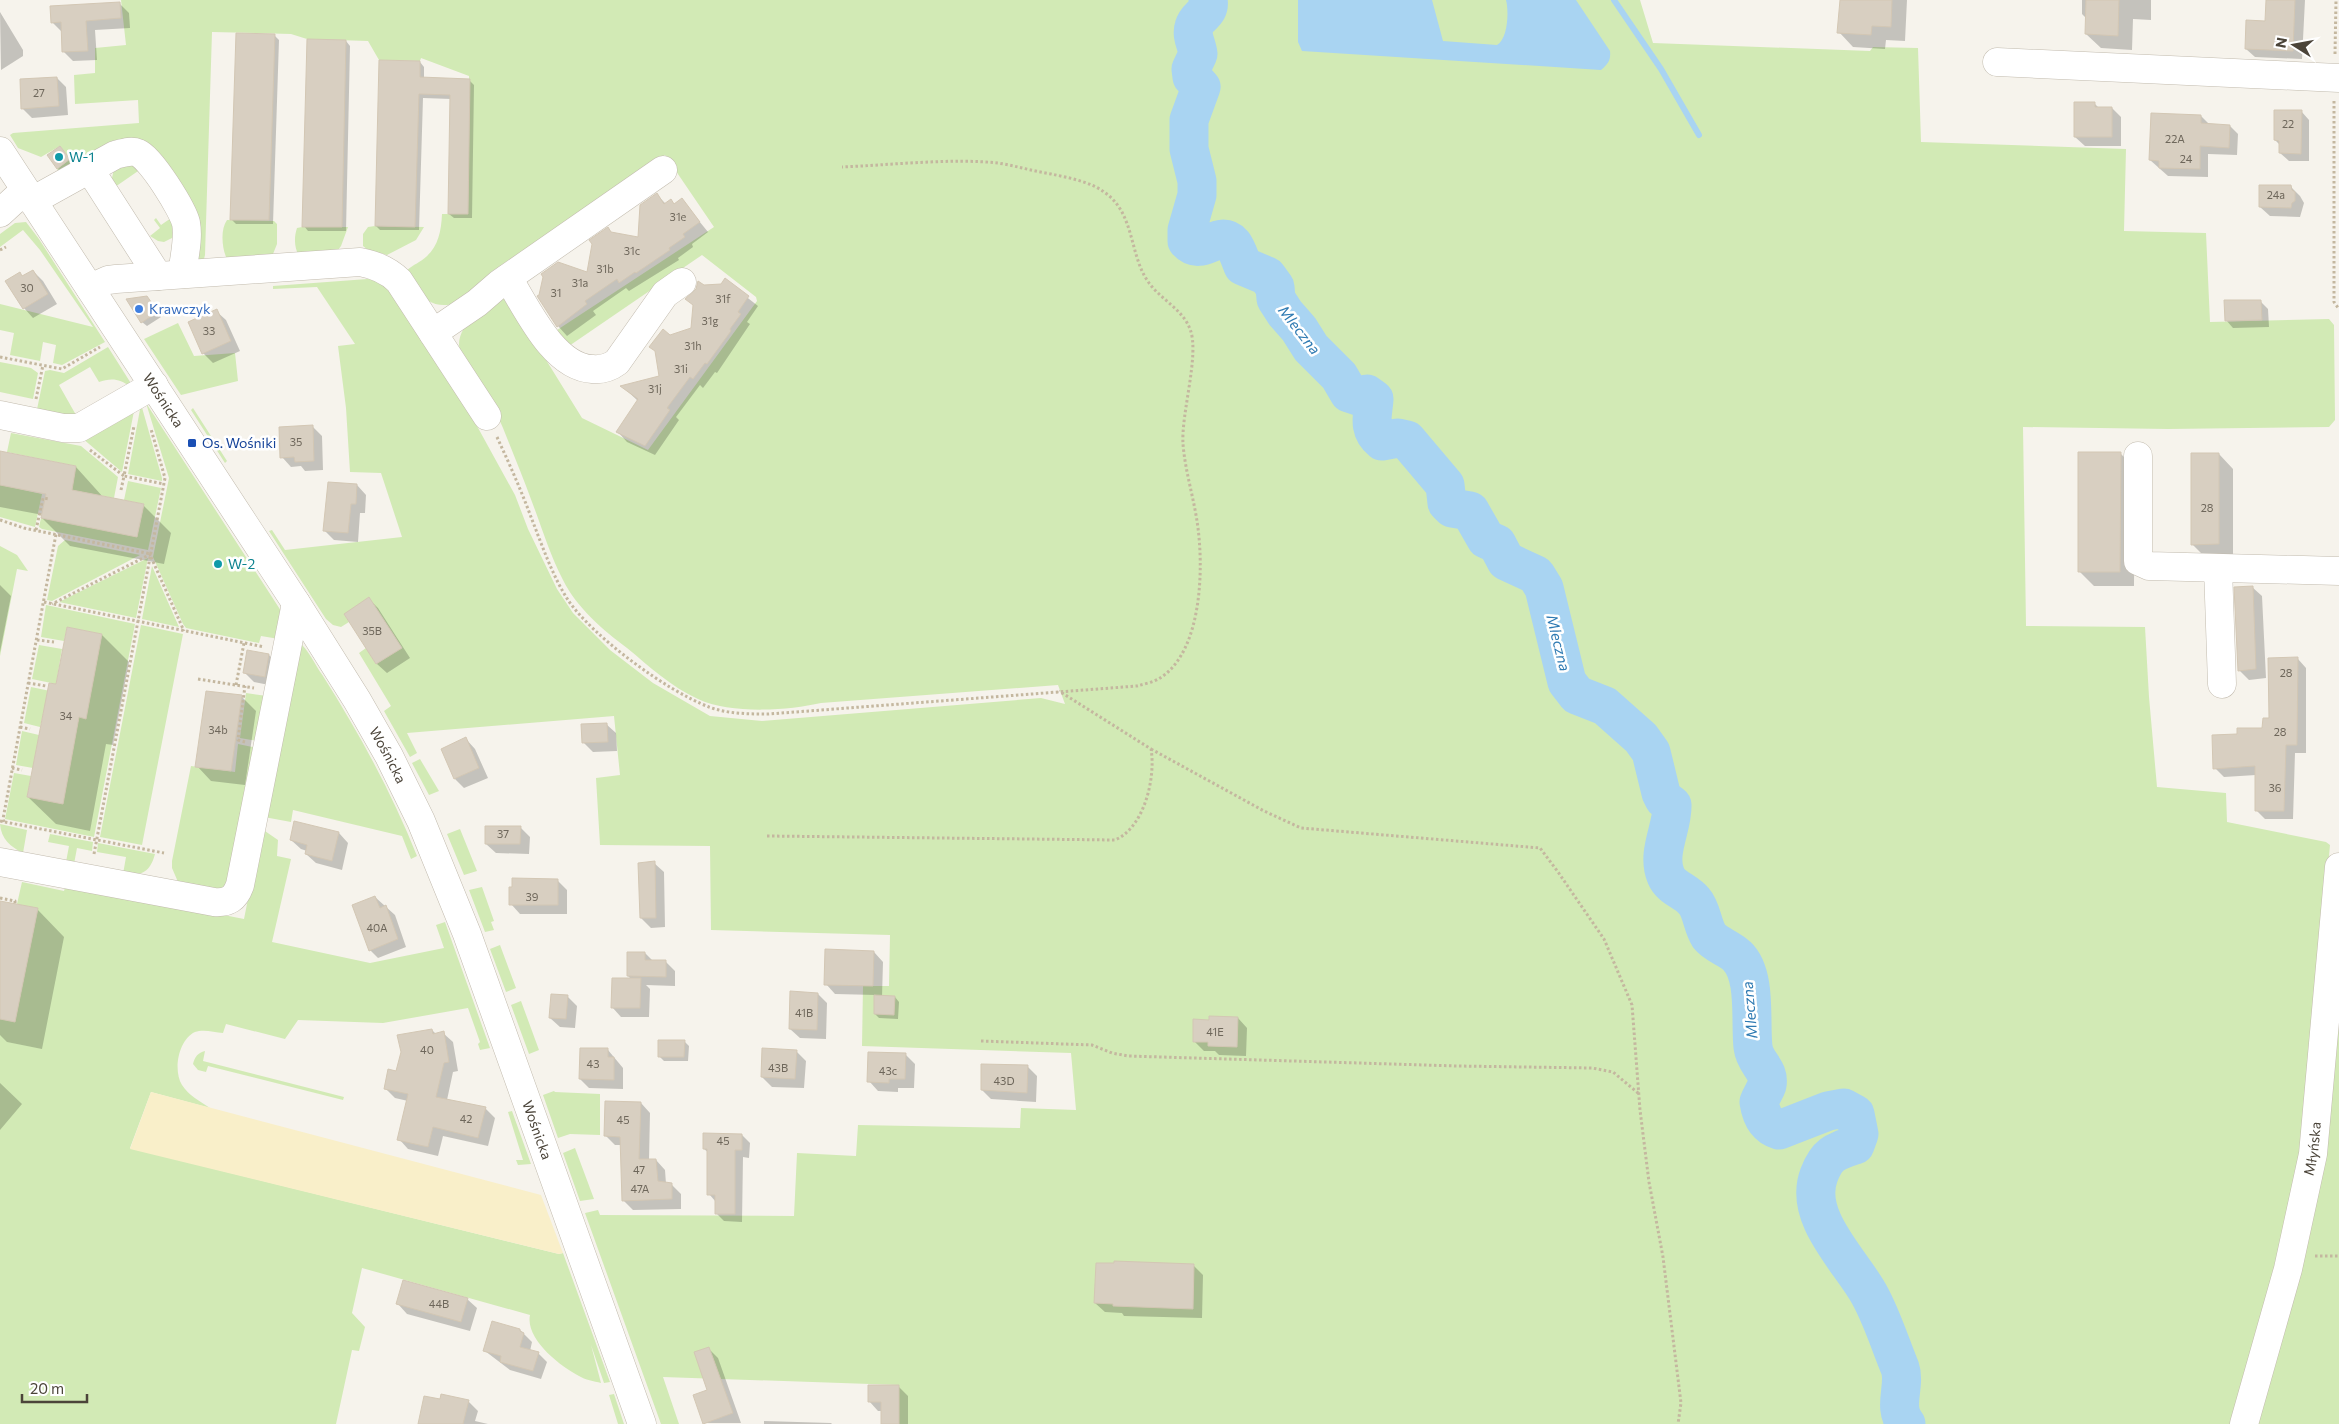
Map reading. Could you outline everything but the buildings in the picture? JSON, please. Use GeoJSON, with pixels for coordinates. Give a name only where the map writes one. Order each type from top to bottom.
{"type":"FeatureCollection","features":[{"type":"Feature","properties":{"kind":"street"},"geometry":{"type":"LineString","coordinates":[[1997,62],[2336,78]]}},
{"type":"Feature","properties":{"kind":"street","name":"Wośnicka"},"geometry":{"type":"LineString","coordinates":[[0,151],[296,603],[357,700],[389,756],[421,821],[467,934],[642,1424]]}},
{"type":"Feature","properties":{"kind":"street"},"geometry":{"type":"LineString","coordinates":[[0,213],[29,195],[90,170],[125,152],[139,153],[149,162],[184,214],[187,233],[170,275]]}},
{"type":"Feature","properties":{"kind":"street"},"geometry":{"type":"LineString","coordinates":[[90,170],[170,275]]}},
{"type":"Feature","properties":{"kind":"street"},"geometry":{"type":"LineString","coordinates":[[433,333],[508,278],[663,170]]}},
{"type":"Feature","properties":{"kind":"street"},"geometry":{"type":"LineString","coordinates":[[90,288],[108,280],[360,262],[368,263],[391,273],[400,281],[487,416]]}},
{"type":"Feature","properties":{"kind":"street"},"geometry":{"type":"LineString","coordinates":[[508,278],[555,351],[572,364],[592,369],[611,367],[617,362],[665,294],[682,282]]}},
{"type":"Feature","properties":{"kind":"street"},"geometry":{"type":"LineString","coordinates":[[0,416],[63,428],[79,428],[154,385]]}},
{"type":"Feature","properties":{"kind":"street"},"geometry":{"type":"LineString","coordinates":[[2138,456],[2138,561],[2149,566],[2339,571]]}},
{"type":"Feature","properties":{"kind":"street"},"geometry":{"type":"LineString","coordinates":[[2218,568],[2222,684]]}},
{"type":"Feature","properties":{"kind":"street"},"geometry":{"type":"LineString","coordinates":[[0,862],[214,902],[230,900],[236,895],[240,886],[296,603]]}},
{"type":"Feature","properties":{"kind":"street","name":"Młyńska"},"geometry":{"type":"LineString","coordinates":[[2244,1424],[2288,1269],[2312,1154],[2339,867]]}},
{"type":"Feature","properties":{"kind":"path"},"geometry":{"type":"LineString","coordinates":[[2336,0],[2334,302],[2339,309]]}},
{"type":"Feature","properties":{"kind":"path"},"geometry":{"type":"LineString","coordinates":[[487,416],[514,474],[552,570],[569,601],[601,635],[638,665],[681,695],[711,708],[735,713],[769,714],[1137,686],[1160,679],[1176,664],[1186,646],[1195,620],[1200,548],[1183,443],[1184,411],[1192,362],[1191,331],[1184,317],[1147,280],[1121,211],[1108,195],[1090,184],[998,164],[964,162],[842,167]]}},
{"type":"Feature","properties":{"kind":"path"},"geometry":{"type":"LineString","coordinates":[[0,250],[6,247]]}},
{"type":"Feature","properties":{"kind":"path"},"geometry":{"type":"LineString","coordinates":[[0,357],[62,369],[101,346]]}},
{"type":"Feature","properties":{"kind":"path"},"geometry":{"type":"LineString","coordinates":[[32,422],[43,365]]}},
{"type":"Feature","properties":{"kind":"path"},"geometry":{"type":"LineString","coordinates":[[93,859],[165,478],[150,427]]}},
{"type":"Feature","properties":{"kind":"path"},"geometry":{"type":"LineString","coordinates":[[121,490],[124,476],[164,484]]}},
{"type":"Feature","properties":{"kind":"path"},"geometry":{"type":"LineString","coordinates":[[36,530],[43,498],[49,499]]}},
{"type":"Feature","properties":{"kind":"path"},"geometry":{"type":"LineString","coordinates":[[0,520],[36,530],[151,554]]}},
{"type":"Feature","properties":{"kind":"path"},"geometry":{"type":"LineString","coordinates":[[56,534],[2,822],[164,853]]}},
{"type":"Feature","properties":{"kind":"path"},"geometry":{"type":"LineString","coordinates":[[52,604],[151,554]]}},
{"type":"Feature","properties":{"kind":"path"},"geometry":{"type":"LineString","coordinates":[[151,554],[184,630]]}},
{"type":"Feature","properties":{"kind":"path"},"geometry":{"type":"LineString","coordinates":[[44,602],[287,651]]}},
{"type":"Feature","properties":{"kind":"path"},"geometry":{"type":"LineString","coordinates":[[37,640],[54,642]]}},
{"type":"Feature","properties":{"kind":"path"},"geometry":{"type":"LineString","coordinates":[[236,685],[244,643]]}},
{"type":"Feature","properties":{"kind":"path"},"geometry":{"type":"LineString","coordinates":[[198,678],[278,692]]}},
{"type":"Feature","properties":{"kind":"path"},"geometry":{"type":"LineString","coordinates":[[28,683],[46,686]]}},
{"type":"Feature","properties":{"kind":"path"},"geometry":{"type":"LineString","coordinates":[[1058,691],[1152,749],[1264,811],[1301,828],[1540,848],[1604,939],[1632,1005],[1638,1094],[1649,1182],[1663,1257],[1681,1403],[1678,1424]]}},
{"type":"Feature","properties":{"kind":"path"},"geometry":{"type":"LineString","coordinates":[[20,727],[30,729]]}},
{"type":"Feature","properties":{"kind":"path"},"geometry":{"type":"LineString","coordinates":[[768,836],[1115,840],[1124,836],[1136,825],[1150,788],[1154,764],[1152,749]]}},
{"type":"Feature","properties":{"kind":"path"},"geometry":{"type":"LineString","coordinates":[[12,768],[22,770]]}},
{"type":"Feature","properties":{"kind":"path"},"geometry":{"type":"LineString","coordinates":[[0,898],[15,901],[14,904]]}},
{"type":"Feature","properties":{"kind":"path"},"geometry":{"type":"LineString","coordinates":[[981,1041],[1092,1045],[1112,1053],[1128,1056],[1592,1068],[1613,1072],[1638,1094]]}},
{"type":"Feature","properties":{"kind":"green space"},"geometry":{"type":"Polygon","coordinates":[[[121,0],[1640,0],[1653,43],[1870,51],[1873,47],[1918,48],[1921,142],[2126,149],[2124,231],[2206,233],[2210,322],[2329,319],[2334,325],[2335,420],[2329,427],[2168,429],[2023,427],[2026,626],[2145,627],[2157,787],[2226,793],[2227,822],[2326,842],[2330,845],[2312,1040],[2332,1029],[2339,1028],[2339,1424],[899,1424],[899,1385],[663,1377],[679,1424],[661,1424],[585,1213],[598,1210],[600,1215],[794,1216],[797,1153],[856,1156],[858,1125],[1020,1128],[1021,1108],[1076,1110],[1071,1053],[862,1046],[863,986],[889,986],[890,935],[711,930],[710,846],[600,845],[596,778],[620,775],[614,716],[407,733],[417,753],[410,757],[384,711],[391,706],[359,653],[366,648],[376,664],[401,648],[344,614],[349,622],[341,627],[333,625],[326,619],[269,531],[272,530],[285,550],[402,537],[381,473],[350,472],[346,408],[338,346],[355,344],[317,287],[273,289],[273,286],[381,278],[455,386],[515,495],[528,529],[557,589],[573,613],[610,650],[653,683],[710,716],[762,721],[1041,698],[1065,704],[1058,685],[821,703],[792,708],[758,710],[711,704],[688,694],[669,682],[600,626],[583,609],[569,590],[558,571],[499,419],[465,362],[459,345],[460,336],[469,321],[504,292],[582,418],[648,450],[757,301],[756,297],[702,255],[569,346],[554,332],[714,227],[665,155],[491,272],[479,287],[464,299],[446,305],[436,304],[421,295],[404,274],[409,268],[425,258],[434,248],[441,229],[442,214],[468,214],[469,76],[421,58],[420,61],[379,60],[368,41],[307,39],[291,34],[212,32],[205,255],[204,259],[197,263],[136,139],[123,139],[59,172],[57,169],[70,159],[60,146],[41,157],[18,148],[10,135],[13,133],[139,123],[138,100],[75,104],[74,75],[95,73],[95,48],[126,45],[121,0]]]}},
{"type":"Feature","properties":{"kind":"green space"},"geometry":{"type":"Polygon","coordinates":[[[126,162],[141,169],[115,187],[112,178],[114,169],[126,162]]]}},
{"type":"Feature","properties":{"kind":"green space"},"geometry":{"type":"Polygon","coordinates":[[[174,216],[174,237],[164,242],[150,236],[160,228],[154,220],[156,218],[161,225],[174,216]]]}},
{"type":"Feature","properties":{"kind":"green space"},"geometry":{"type":"Polygon","coordinates":[[[227,220],[274,221],[277,224],[277,244],[271,259],[227,259],[222,240],[223,229],[227,220]]]}},
{"type":"Feature","properties":{"kind":"green space"},"geometry":{"type":"Polygon","coordinates":[[[26,222],[39,239],[105,342],[62,365],[53,363],[56,345],[43,342],[40,361],[10,355],[14,333],[0,330],[0,304],[93,327],[40,250],[23,230],[0,247],[0,234],[15,223],[26,222]]]}},
{"type":"Feature","properties":{"kind":"green space"},"geometry":{"type":"Polygon","coordinates":[[[348,227],[341,246],[335,254],[299,256],[295,246],[295,235],[297,228],[348,227]]]}},
{"type":"Feature","properties":{"kind":"green space"},"geometry":{"type":"Polygon","coordinates":[[[368,227],[424,227],[416,240],[387,255],[368,250],[363,246],[363,234],[368,227]]]}},
{"type":"Feature","properties":{"kind":"green space"},"geometry":{"type":"Polygon","coordinates":[[[178,323],[194,356],[235,353],[238,381],[181,395],[144,339],[178,323]]]}},
{"type":"Feature","properties":{"kind":"green space"},"geometry":{"type":"Polygon","coordinates":[[[108,347],[132,385],[130,387],[115,380],[99,382],[90,367],[59,385],[76,415],[36,414],[45,371],[50,370],[64,373],[108,347]]]}},
{"type":"Feature","properties":{"kind":"green space"},"geometry":{"type":"Polygon","coordinates":[[[0,362],[31,368],[38,373],[33,399],[0,392],[0,362]]]}},
{"type":"Feature","properties":{"kind":"green space"},"geometry":{"type":"Polygon","coordinates":[[[146,403],[283,614],[279,639],[261,636],[259,643],[186,628],[183,624],[153,557],[169,478],[146,403]]]}},
{"type":"Feature","properties":{"kind":"green space"},"geometry":{"type":"Polygon","coordinates":[[[141,404],[162,478],[162,481],[128,474],[141,404]]]}},
{"type":"Feature","properties":{"kind":"green space"},"geometry":{"type":"Polygon","coordinates":[[[135,406],[122,472],[82,438],[135,406]]]}},
{"type":"Feature","properties":{"kind":"green space"},"geometry":{"type":"Polygon","coordinates":[[[193,408],[227,461],[225,463],[191,410],[193,408]]]}},
{"type":"Feature","properties":{"kind":"green space"},"geometry":{"type":"Polygon","coordinates":[[[11,433],[81,446],[118,477],[114,498],[67,489],[73,483],[76,466],[7,452],[11,433]]]}},
{"type":"Feature","properties":{"kind":"green space"},"geometry":{"type":"Polygon","coordinates":[[[128,481],[161,488],[148,550],[39,527],[41,518],[137,537],[144,504],[124,500],[128,481]]]}},
{"type":"Feature","properties":{"kind":"green space"},"geometry":{"type":"Polygon","coordinates":[[[0,485],[42,494],[35,527],[0,517],[0,485]]]}},
{"type":"Feature","properties":{"kind":"green space"},"geometry":{"type":"Polygon","coordinates":[[[65,540],[140,555],[52,601],[47,600],[58,546],[65,540]]]}},
{"type":"Feature","properties":{"kind":"green space"},"geometry":{"type":"Polygon","coordinates":[[[0,546],[17,555],[28,571],[17,569],[0,656],[0,546]]]}},
{"type":"Feature","properties":{"kind":"green space"},"geometry":{"type":"Polygon","coordinates":[[[148,558],[136,618],[59,602],[148,558]]]}},
{"type":"Feature","properties":{"kind":"green space"},"geometry":{"type":"Polygon","coordinates":[[[152,566],[179,627],[142,619],[152,566]]]}},
{"type":"Feature","properties":{"kind":"green space"},"geometry":{"type":"Polygon","coordinates":[[[46,605],[135,624],[94,837],[5,819],[14,773],[31,776],[27,797],[63,804],[79,717],[86,718],[102,634],[67,627],[64,641],[41,637],[46,605]]]}},
{"type":"Feature","properties":{"kind":"green space"},"geometry":{"type":"Polygon","coordinates":[[[141,625],[183,634],[142,845],[100,837],[141,625]]]}},
{"type":"Feature","properties":{"kind":"green space"},"geometry":{"type":"Polygon","coordinates":[[[298,641],[312,658],[362,741],[397,809],[417,856],[411,859],[402,836],[293,810],[291,822],[264,817],[298,641]]]}},
{"type":"Feature","properties":{"kind":"green space"},"geometry":{"type":"Polygon","coordinates":[[[39,645],[62,649],[56,684],[32,679],[39,645]]]}},
{"type":"Feature","properties":{"kind":"green space"},"geometry":{"type":"Polygon","coordinates":[[[31,687],[55,692],[51,712],[44,711],[40,727],[24,723],[31,687]]]}},
{"type":"Feature","properties":{"kind":"green space"},"geometry":{"type":"Polygon","coordinates":[[[246,693],[267,696],[258,741],[240,738],[246,693]]]}},
{"type":"Feature","properties":{"kind":"green space"},"geometry":{"type":"Polygon","coordinates":[[[22,731],[39,735],[33,768],[16,765],[22,731]]]}},
{"type":"Feature","properties":{"kind":"green space"},"geometry":{"type":"Polygon","coordinates":[[[238,744],[257,748],[231,880],[220,891],[178,882],[172,868],[172,861],[191,766],[235,772],[238,744]]]}},
{"type":"Feature","properties":{"kind":"green space"},"geometry":{"type":"Polygon","coordinates":[[[420,759],[439,791],[429,795],[412,763],[420,759]]]}},
{"type":"Feature","properties":{"kind":"green space"},"geometry":{"type":"Polygon","coordinates":[[[0,824],[27,830],[23,853],[7,842],[2,834],[0,824]]]}},
{"type":"Feature","properties":{"kind":"green space"},"geometry":{"type":"Polygon","coordinates":[[[262,829],[278,840],[277,856],[291,859],[272,942],[370,963],[444,948],[436,925],[445,922],[490,1048],[480,1050],[478,1044],[480,1042],[468,1008],[383,1023],[298,1020],[285,1039],[226,1024],[223,1033],[198,1031],[189,1036],[181,1049],[178,1064],[179,1079],[188,1092],[210,1108],[151,1092],[130,1148],[559,1254],[563,1253],[610,1382],[604,1383],[591,1345],[601,1383],[581,1377],[554,1359],[538,1342],[533,1333],[530,1315],[362,1268],[352,1313],[365,1327],[359,1351],[352,1350],[336,1424],[0,1424],[0,1019],[15,1022],[38,909],[17,904],[22,882],[64,891],[66,884],[244,919],[262,829]]]}},
{"type":"Feature","properties":{"kind":"green space"},"geometry":{"type":"Polygon","coordinates":[[[460,829],[477,871],[464,875],[447,834],[460,829]]]}},
{"type":"Feature","properties":{"kind":"green space"},"geometry":{"type":"Polygon","coordinates":[[[50,834],[93,842],[92,851],[77,848],[74,864],[66,862],[69,846],[48,842],[50,834]]]}},
{"type":"Feature","properties":{"kind":"green space"},"geometry":{"type":"Polygon","coordinates":[[[98,843],[155,854],[144,872],[140,874],[123,874],[126,857],[97,852],[98,843]]]}},
{"type":"Feature","properties":{"kind":"green space"},"geometry":{"type":"Polygon","coordinates":[[[482,887],[494,921],[491,922],[494,930],[485,932],[469,890],[482,887]]]}},
{"type":"Feature","properties":{"kind":"green space"},"geometry":{"type":"Polygon","coordinates":[[[500,945],[516,988],[506,992],[490,949],[500,945]]]}},
{"type":"Feature","properties":{"kind":"green space"},"geometry":{"type":"Polygon","coordinates":[[[521,1001],[539,1050],[529,1054],[511,1005],[521,1001]]]}},
{"type":"Feature","properties":{"kind":"green space"},"geometry":{"type":"Polygon","coordinates":[[[205,1051],[203,1061],[344,1097],[343,1100],[208,1066],[206,1072],[198,1070],[193,1064],[194,1061],[197,1055],[205,1051]]]}},
{"type":"Feature","properties":{"kind":"green space"},"geometry":{"type":"Polygon","coordinates":[[[554,1091],[600,1094],[600,1135],[570,1134],[558,1138],[543,1095],[554,1091]]]}},
{"type":"Feature","properties":{"kind":"green space"},"geometry":{"type":"Polygon","coordinates":[[[512,1111],[531,1164],[518,1165],[516,1160],[523,1160],[508,1112],[512,1111]]]}},
{"type":"Feature","properties":{"kind":"green space"},"geometry":{"type":"Polygon","coordinates":[[[575,1148],[594,1199],[580,1201],[563,1153],[575,1148]]]}},
{"type":"Feature","properties":{"kind":"green space"},"geometry":{"type":"Polygon","coordinates":[[[614,1394],[624,1424],[618,1424],[609,1395],[614,1394]]]}},
{"type":"Feature","properties":{"kind":"sand"},"geometry":{"type":"Polygon","coordinates":[[[151,1092],[541,1195],[563,1253],[559,1254],[130,1149],[151,1092]]]}},
{"type":"Feature","properties":{"kind":"water"},"geometry":{"type":"Polygon","coordinates":[[[1298,0],[1432,0],[1443,41],[1497,45],[1501,42],[1505,31],[1507,17],[1506,0],[1576,0],[1610,51],[1610,57],[1607,64],[1601,70],[1302,51],[1298,42],[1298,0]]]}},
{"type":"Feature","properties":{"kind":"waterway","name":"Mleczna"},"geometry":{"type":"LineString","coordinates":[[1208,0],[1206,12],[1198,20],[1193,30],[1198,54],[1191,69],[1192,77],[1201,87],[1189,120],[1189,149],[1197,181],[1197,195],[1187,230],[1187,241],[1199,246],[1222,239],[1228,240],[1233,244],[1243,266],[1267,276],[1275,287],[1276,299],[1285,313],[1299,329],[1311,348],[1339,376],[1349,393],[1358,396],[1367,394],[1374,399],[1372,422],[1377,436],[1382,441],[1398,438],[1407,440],[1445,485],[1447,503],[1452,508],[1470,511],[1486,539],[1497,544],[1506,561],[1536,575],[1544,588],[1567,682],[1577,695],[1605,706],[1641,738],[1651,752],[1661,793],[1664,799],[1672,805],[1663,858],[1666,876],[1671,884],[1694,901],[1709,936],[1737,956],[1748,975],[1754,1053],[1767,1079],[1767,1085],[1759,1102],[1765,1119],[1771,1126],[1779,1130],[1828,1111],[1844,1108],[1855,1114],[1859,1134],[1855,1145],[1836,1152],[1825,1162],[1819,1175],[1816,1191],[1817,1207],[1831,1238],[1869,1294],[1882,1321],[1900,1368],[1902,1382],[1900,1411],[1906,1424]]}},
{"type":"Feature","properties":{"kind":"waterway"},"geometry":{"type":"LineString","coordinates":[[1614,0],[1661,69],[1699,135]]}},
{"type":"Feature","properties":{"kind":"place","name":"W-1"},"geometry":{"type":"Point","coordinates":[59,157]}},
{"type":"Feature","properties":{"kind":"place","name":"Krawczyk"},"geometry":{"type":"Point","coordinates":[139,309]}},
{"type":"Feature","properties":{"kind":"place","name":"Os. Wośniki"},"geometry":{"type":"Point","coordinates":[192,443]}},
{"type":"Feature","properties":{"kind":"place","name":"W-2"},"geometry":{"type":"Point","coordinates":[218,564]}}]}
